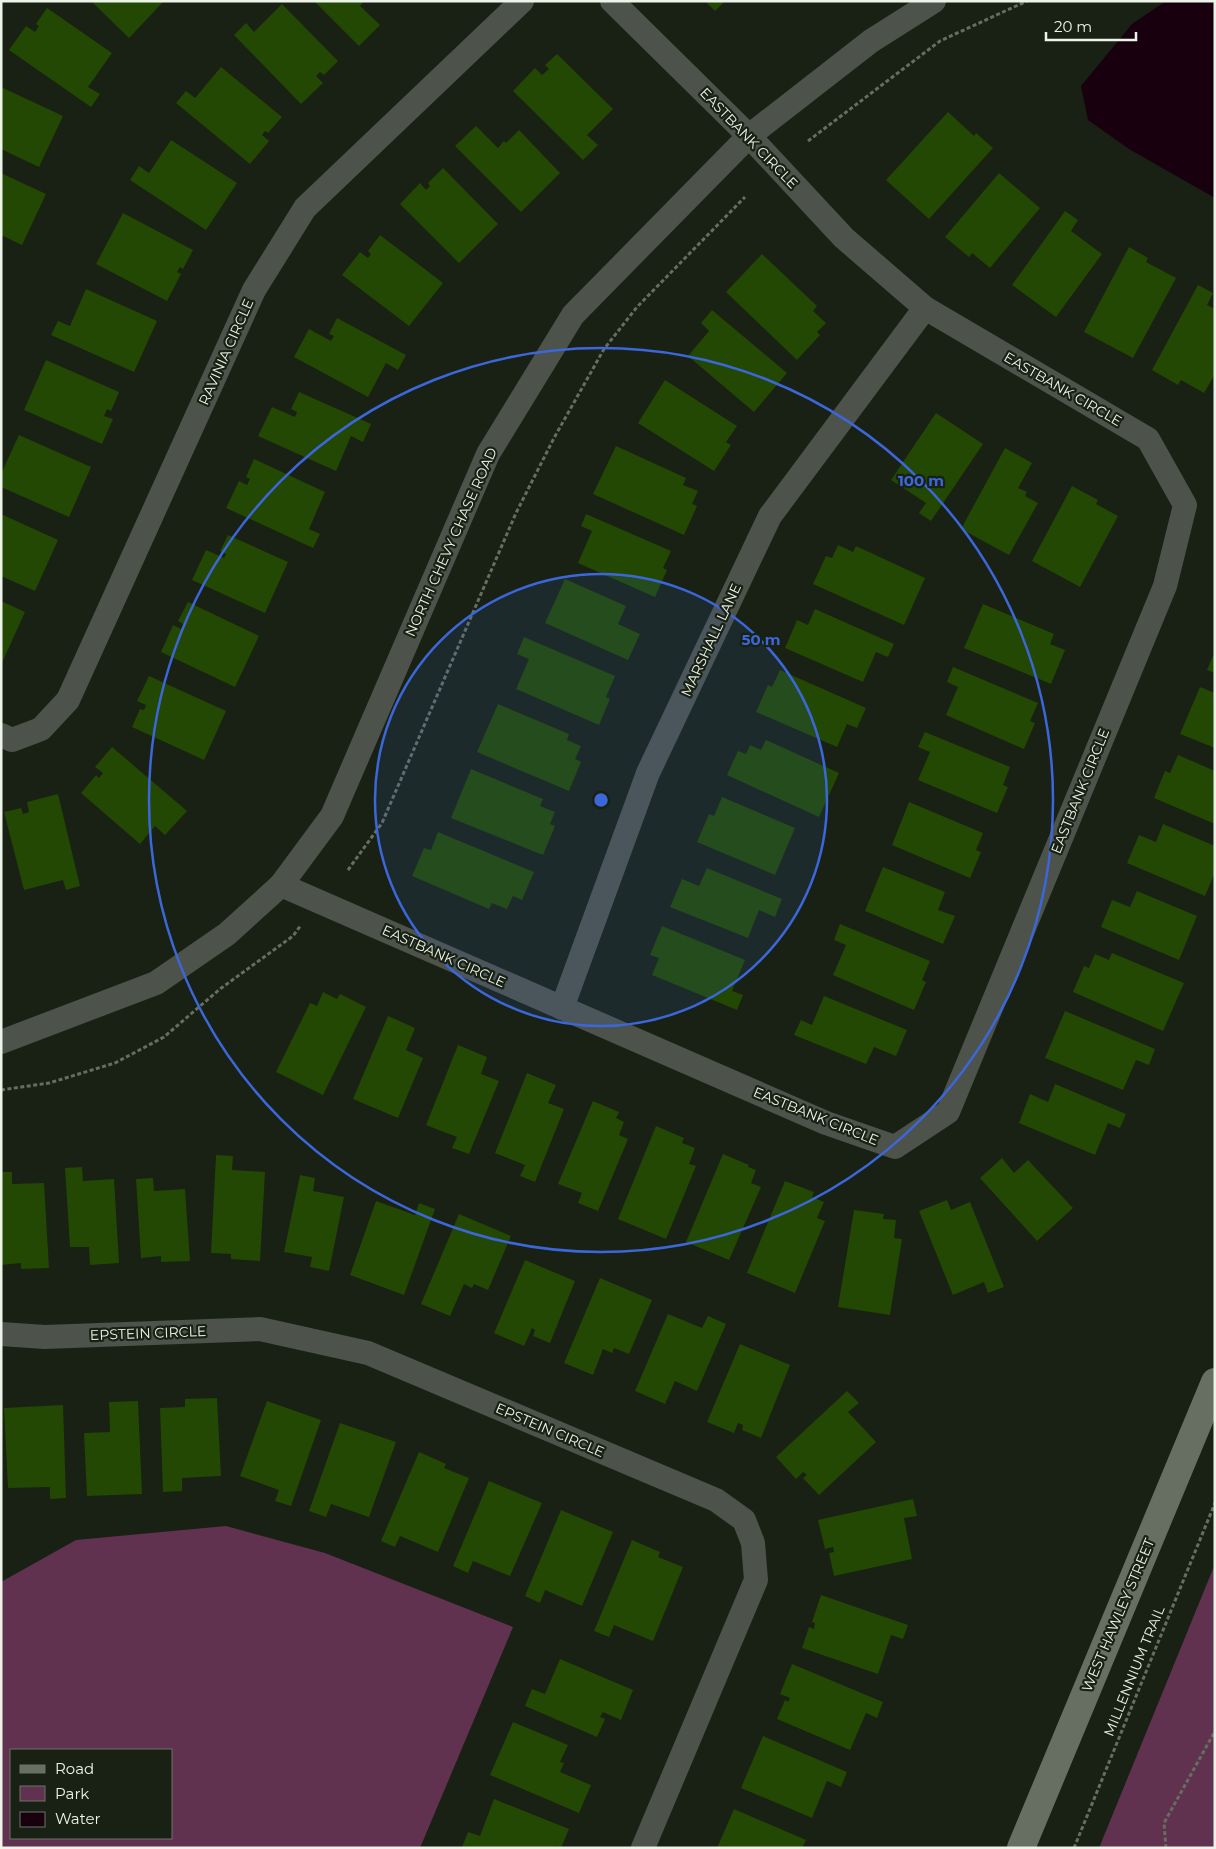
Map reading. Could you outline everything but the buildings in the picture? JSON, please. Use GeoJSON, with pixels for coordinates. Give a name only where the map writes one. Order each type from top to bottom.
{"type":"FeatureCollection","features":[{"type":"Feature","properties":{"kind":"street","name":"RAVINIA CIRCLE"},"geometry":{"type":"LineString","coordinates":[[1,735],[12,740],[41,728],[68,700],[254,290],[305,208],[522,1]]}},
{"type":"Feature","properties":{"kind":"street","name":"EASTBANK CIRCLE"},"geometry":{"type":"LineString","coordinates":[[281,885],[826,1123],[895,1147],[948,1112],[1165,586],[1185,505],[1148,439],[924,308],[844,238],[749,136],[612,1]]}},
{"type":"Feature","properties":{"kind":"street","name":"NORTH CHEVY CHASE ROAD"},"geometry":{"type":"LineString","coordinates":[[1,1042],[156,983],[228,934],[281,885],[332,816],[488,454],[572,316],[749,136],[871,41],[934,1]]}},
{"type":"Feature","properties":{"kind":"street","name":"MARSHALL LANE"},"geometry":{"type":"LineString","coordinates":[[562,1008],[648,773],[770,516],[924,308]]}},
{"type":"Feature","properties":{"kind":"street","name":"EPSTEIN CIRCLE"},"geometry":{"type":"LineString","coordinates":[[1,1334],[45,1337],[260,1329],[368,1353],[716,1500],[744,1520],[753,1542],[756,1580],[643,1848]]}},
{"type":"Feature","properties":{"kind":"street","name":"WEST HAWLEY STREET"},"geometry":{"type":"LineString","coordinates":[[1021,1848],[1215,1382]]}},
{"type":"Feature","properties":{"kind":"path"},"geometry":{"type":"LineString","coordinates":[[808,141],[940,40],[1027,1]]}},
{"type":"Feature","properties":{"kind":"path"},"geometry":{"type":"LineString","coordinates":[[348,870],[382,822],[516,514],[554,438],[604,349],[637,307],[745,197]]}},
{"type":"Feature","properties":{"kind":"path"},"geometry":{"type":"LineString","coordinates":[[1,1090],[49,1083],[115,1063],[164,1037],[220,989],[293,936],[301,925]]}},
{"type":"Feature","properties":{"kind":"path","name":"MILLENNIUM TRAIL"},"geometry":{"type":"LineString","coordinates":[[1074,1848],[1215,1503]]}},
{"type":"Feature","properties":{"kind":"path"},"geometry":{"type":"LineString","coordinates":[[1166,1848],[1164,1823],[1215,1731]]}},
{"type":"Feature","properties":{"kind":"green space"},"geometry":{"type":"Polygon","coordinates":[[[226,1526],[325,1553],[513,1627],[420,1848],[1,1848],[1,1582],[76,1540],[226,1526]]]}},
{"type":"Feature","properties":{"kind":"green space"},"geometry":{"type":"Polygon","coordinates":[[[1215,1564],[1215,1848],[1099,1848],[1215,1564]]]}},
{"type":"Feature","properties":{"kind":"water"},"geometry":{"type":"Polygon","coordinates":[[[1166,1],[1215,1],[1215,198],[1129,149],[1088,120],[1081,86],[1132,24],[1166,1]]]}}]}
